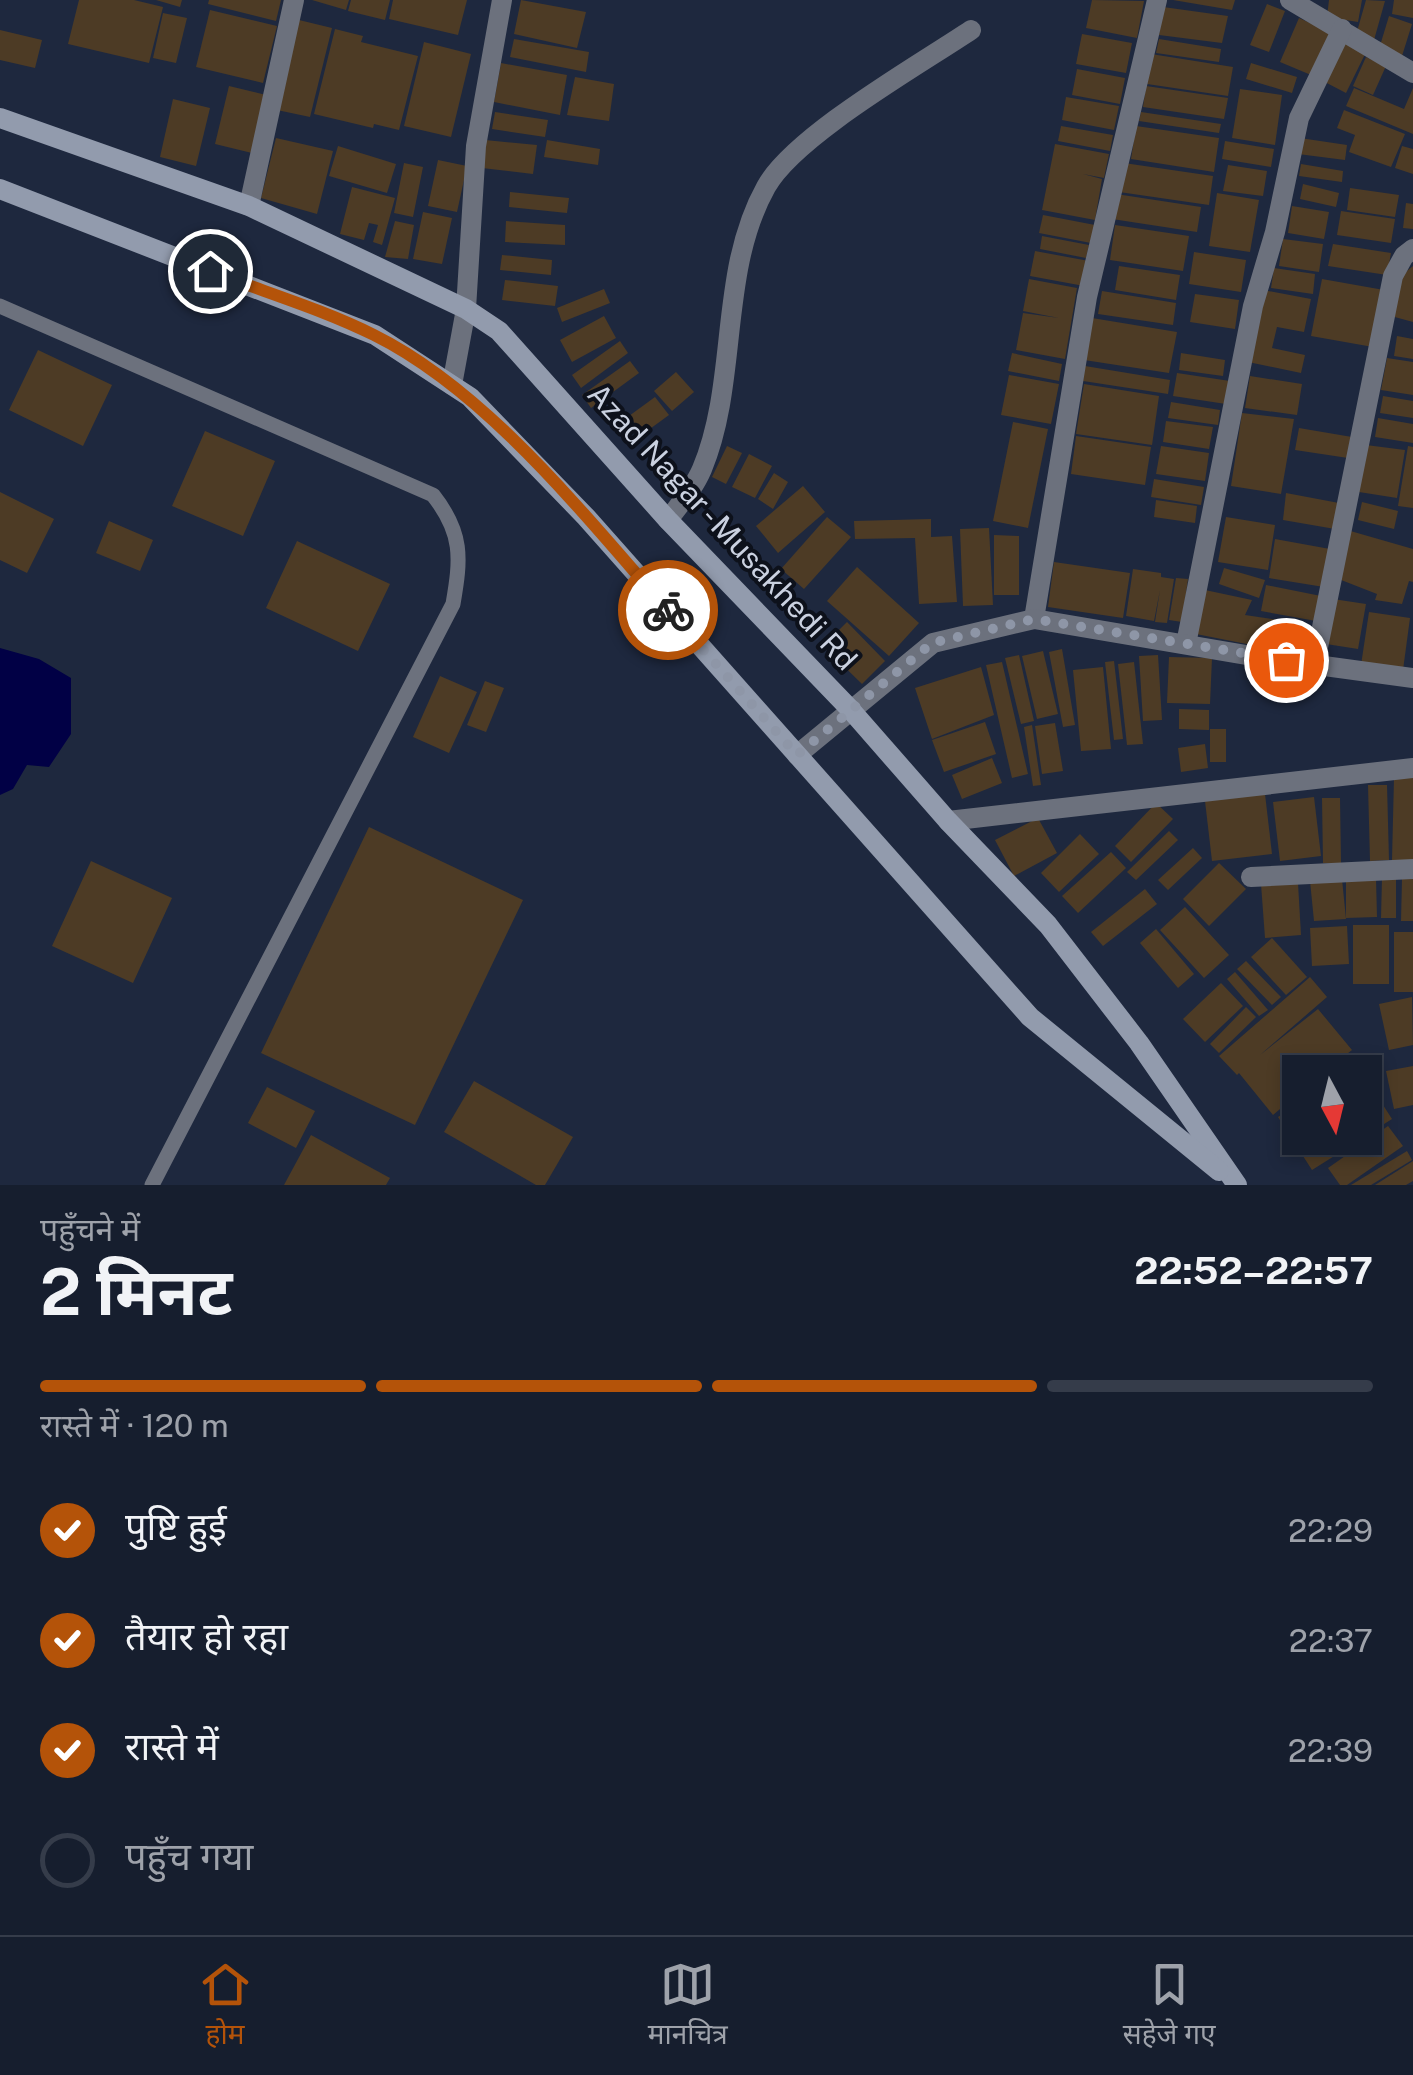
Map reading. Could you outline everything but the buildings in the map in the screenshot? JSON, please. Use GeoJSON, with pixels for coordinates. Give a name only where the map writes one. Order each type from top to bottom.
{"type":"FeatureCollection","features":[{"type":"Feature","properties":{"kind":"main road","name":"Azad Nagar - Musakhedi Rd"},"geometry":{"type":"LineString","coordinates":[[0,118],[249,206],[466,309],[499,332],[668,520],[1048,925],[1139,1043],[1236,1185]]}},
{"type":"Feature","properties":{"kind":"main road"},"geometry":{"type":"LineString","coordinates":[[0,190],[374,335],[470,397],[586,518],[1030,1017],[1236,1185]]}},
{"type":"Feature","properties":{"kind":"street"},"geometry":{"type":"LineString","coordinates":[[249,206],[294,0]]}},
{"type":"Feature","properties":{"kind":"street"},"geometry":{"type":"LineString","coordinates":[[452,386],[466,309],[476,146],[502,0]]}},
{"type":"Feature","properties":{"kind":"street"},"geometry":{"type":"LineString","coordinates":[[1034,619],[1086,296],[1156,0]]}},
{"type":"Feature","properties":{"kind":"street"},"geometry":{"type":"LineString","coordinates":[[1290,0],[1413,73]]}},
{"type":"Feature","properties":{"kind":"street"},"geometry":{"type":"LineString","coordinates":[[1186,644],[1253,306],[1275,232],[1299,118],[1342,29]]}},
{"type":"Feature","properties":{"kind":"street"},"geometry":{"type":"LineString","coordinates":[[668,520],[701,471],[714,431],[740,264],[752,218],[767,184],[809,139],[971,30]]}},
{"type":"Feature","properties":{"kind":"street"},"geometry":{"type":"LineString","coordinates":[[1315,662],[1393,276],[1404,256],[1413,249]]}},
{"type":"Feature","properties":{"kind":"street"},"geometry":{"type":"LineString","coordinates":[[797,755],[932,643],[1034,619],[1258,657],[1413,678]]}},
{"type":"Feature","properties":{"kind":"street"},"geometry":{"type":"LineString","coordinates":[[948,821],[1413,768]]}},
{"type":"Feature","properties":{"kind":"street"},"geometry":{"type":"LineString","coordinates":[[1251,877],[1413,869]]}},
{"type":"Feature","properties":{"kind":"lane"},"geometry":{"type":"LineString","coordinates":[[0,306],[433,495],[450,516],[461,558],[453,604],[152,1185]]}},
{"type":"Feature","properties":{"kind":"shaded area"},"geometry":{"type":"Polygon","coordinates":[[[0,648],[39,659],[71,678],[71,734],[49,767],[27,765],[13,789],[0,795],[0,648]]]}},
{"type":"Feature","properties":{"kind":"way so far"},"geometry":{"type":"LineString","coordinates":[[668,610],[797,755],[932,643],[1034,619],[1286,660]]}},
{"type":"Feature","properties":{"kind":"route"},"geometry":{"type":"LineString","coordinates":[[210,271],[374,335],[470,397],[668,610]]}}]}
